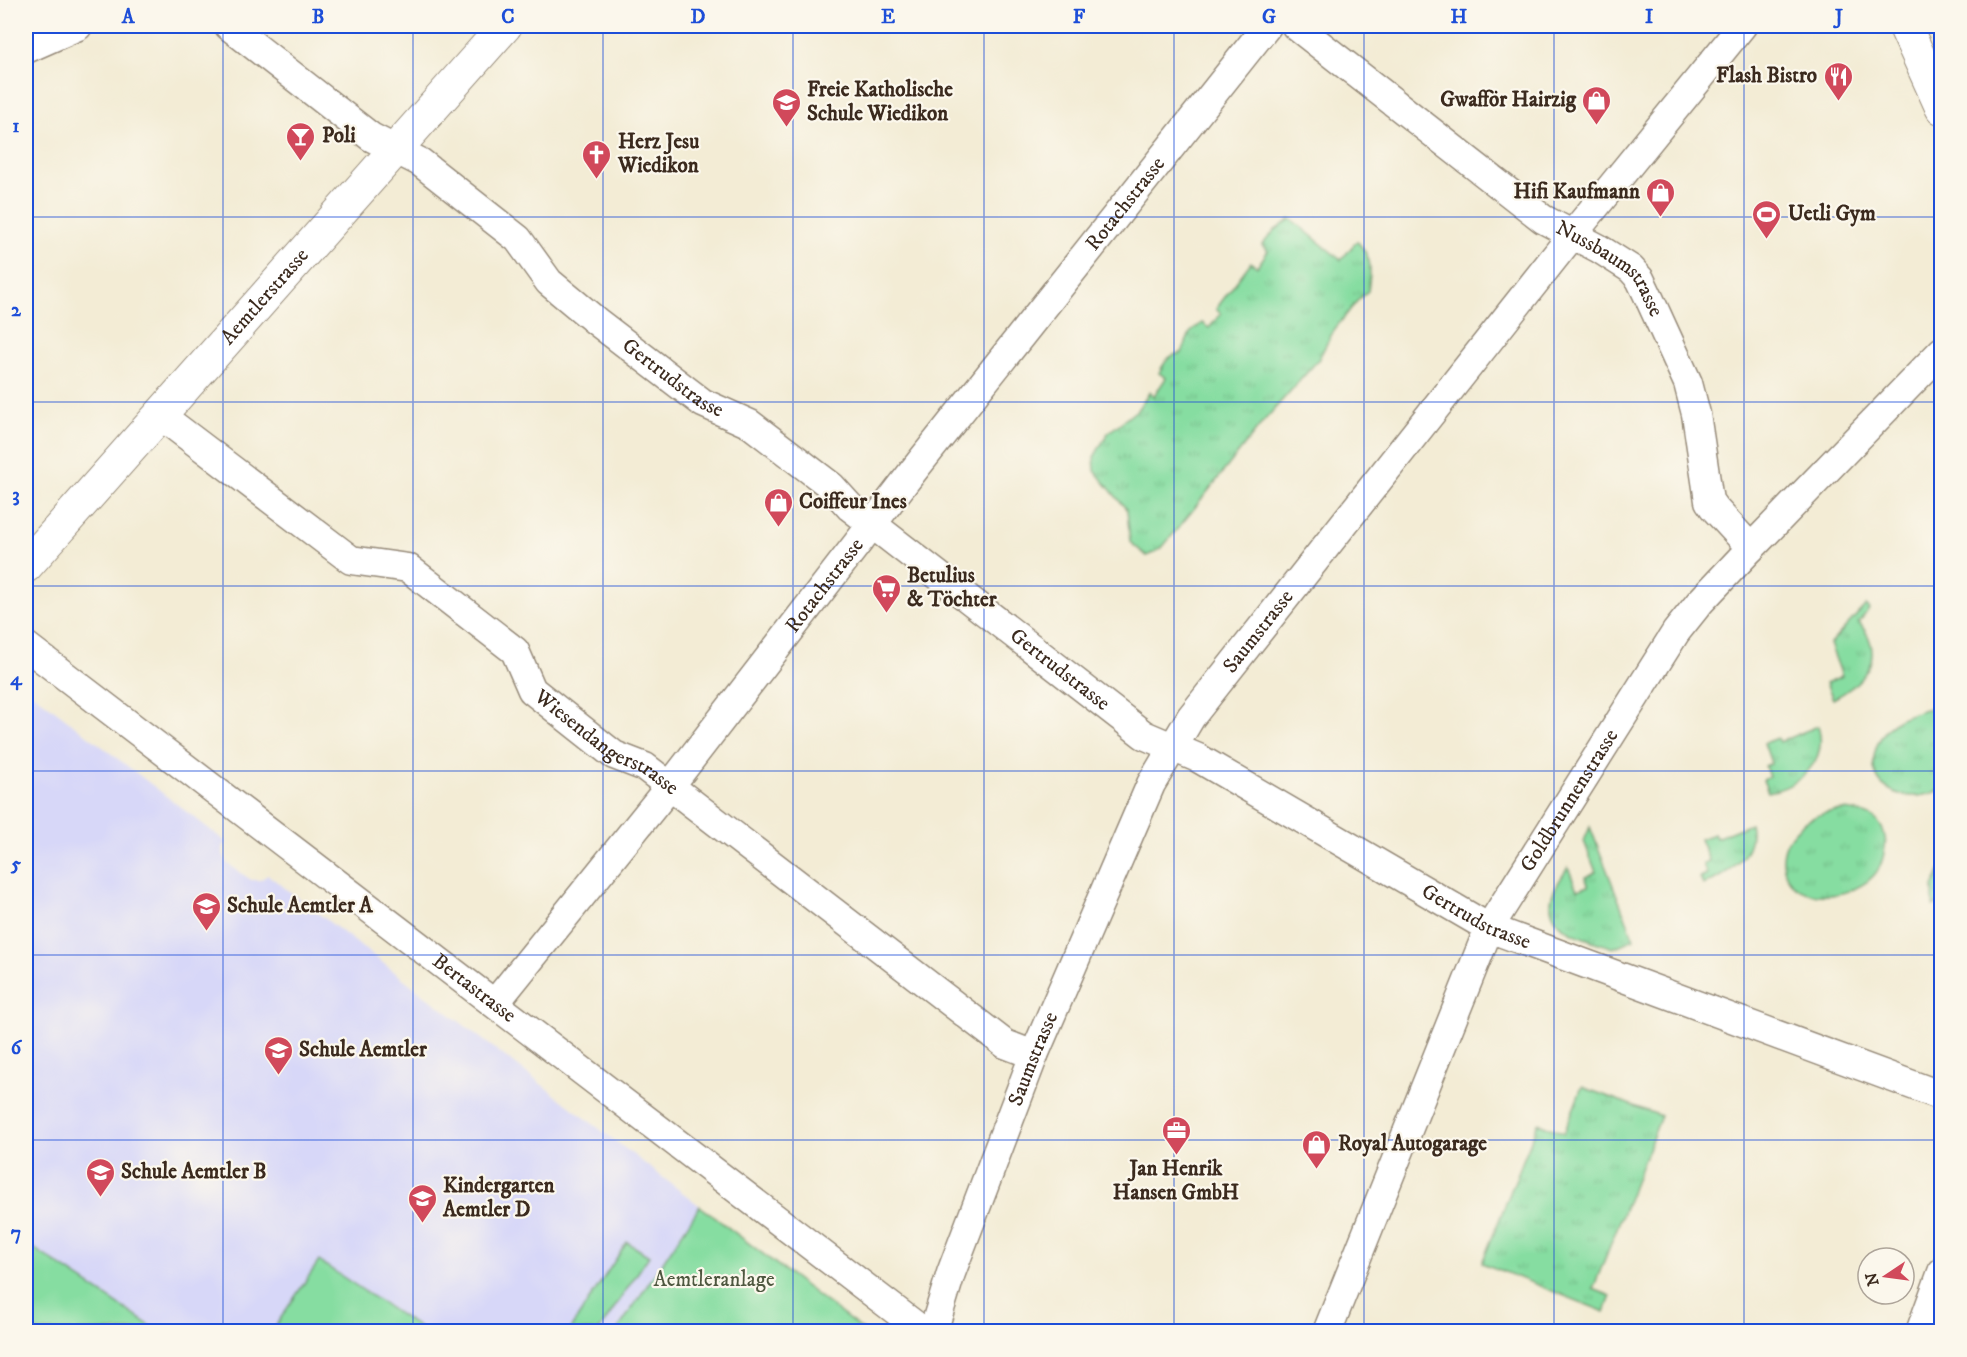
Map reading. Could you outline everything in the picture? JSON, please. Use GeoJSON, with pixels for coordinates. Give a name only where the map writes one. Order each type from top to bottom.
{"type":"FeatureCollection","features":[{"type":"Feature","properties":{"kind":"street"},"geometry":{"type":"LineString","coordinates":[[26,49],[78,26]]}},
{"type":"Feature","properties":{"kind":"street","name":"Gertrudstrasse"},"geometry":{"type":"LineString","coordinates":[[229,26],[370,137],[420,162],[518,239],[549,282],[596,321],[703,403],[750,423],[831,486],[850,507],[1144,735],[1198,758],[1489,928],[1941,1096]]}},
{"type":"Feature","properties":{"kind":"street","name":"Aemtlerstrasse"},"geometry":{"type":"LineString","coordinates":[[26,567],[505,26]]}},
{"type":"Feature","properties":{"kind":"street","name":"Rotachstrasse"},"geometry":{"type":"LineString","coordinates":[[495,1003],[670,786],[914,470],[1267,26]]}},
{"type":"Feature","properties":{"kind":"street","name":"Nussbaumstrasse"},"geometry":{"type":"LineString","coordinates":[[1296,26],[1543,219],[1631,269],[1640,279],[1690,390],[1709,501],[1751,548]]}},
{"type":"Feature","properties":{"kind":"street","name":"Saumstrasse"},"geometry":{"type":"LineString","coordinates":[[933,1332],[951,1273],[1034,1055],[1151,784],[1172,747],[1191,717],[1573,234],[1742,26]]}},
{"type":"Feature","properties":{"kind":"street"},"geometry":{"type":"LineString","coordinates":[[1905,26],[1941,108]]}},
{"type":"Feature","properties":{"kind":"street","name":"Goldbrunnenstrasse"},"geometry":{"type":"LineString","coordinates":[[1327,1332],[1489,928],[1676,632],[1700,602],[1941,351]]}},
{"type":"Feature","properties":{"kind":"street","name":"Wiesendangerstrasse"},"geometry":{"type":"LineString","coordinates":[[160,415],[351,560],[408,568],[515,651],[532,690],[614,754],[645,767],[1005,1044],[1034,1055]]}},
{"type":"Feature","properties":{"kind":"street","name":"Bertastrasse"},"geometry":{"type":"LineString","coordinates":[[26,646],[924,1332]]}},
{"type":"Feature","properties":{"kind":"street"},"geometry":{"type":"LineString","coordinates":[[1920,1332],[1941,1272]]}},
{"type":"Feature","properties":{"kind":"shaded area","name":"Schule Aemtler"},"geometry":{"type":"Polygon","coordinates":[[[26,688],[226,842],[223,854],[228,864],[251,880],[260,880],[268,875],[700,1206],[617,1331],[158,1331],[26,1243],[26,688]]]}},
{"type":"Feature","properties":{"kind":"green space"},"geometry":{"type":"Polygon","coordinates":[[[1291,219],[1341,260],[1357,241],[1366,253],[1370,264],[1368,291],[1334,330],[1318,360],[1262,423],[1161,549],[1147,556],[1130,542],[1127,510],[1095,471],[1094,457],[1108,433],[1137,410],[1150,392],[1154,396],[1166,378],[1159,373],[1165,362],[1174,355],[1182,353],[1190,333],[1202,323],[1209,328],[1221,314],[1216,309],[1251,262],[1257,267],[1268,251],[1262,245],[1274,231],[1291,219]]]}},
{"type":"Feature","properties":{"kind":"green space"},"geometry":{"type":"Polygon","coordinates":[[[1866,605],[1869,609],[1859,622],[1872,648],[1869,667],[1850,689],[1833,699],[1826,683],[1842,676],[1830,644],[1866,605]]]}},
{"type":"Feature","properties":{"kind":"green space"},"geometry":{"type":"Polygon","coordinates":[[[1925,709],[1941,709],[1941,790],[1916,796],[1898,794],[1882,784],[1876,775],[1874,755],[1883,734],[1890,725],[1925,709]]]}},
{"type":"Feature","properties":{"kind":"green space"},"geometry":{"type":"Polygon","coordinates":[[[1818,726],[1819,750],[1809,770],[1790,784],[1768,792],[1763,780],[1769,777],[1765,766],[1771,763],[1764,743],[1777,738],[1779,742],[1818,726]]]}},
{"type":"Feature","properties":{"kind":"green space"},"geometry":{"type":"Polygon","coordinates":[[[1844,810],[1868,815],[1875,819],[1882,829],[1885,836],[1883,857],[1875,874],[1860,886],[1831,895],[1812,894],[1793,885],[1787,877],[1783,859],[1788,840],[1800,826],[1812,818],[1824,813],[1844,810]]]}},
{"type":"Feature","properties":{"kind":"green space"},"geometry":{"type":"Polygon","coordinates":[[[1750,824],[1751,835],[1745,854],[1721,876],[1703,885],[1700,878],[1707,875],[1703,864],[1709,861],[1700,839],[1714,834],[1716,838],[1750,824]]]}},
{"type":"Feature","properties":{"kind":"green space"},"geometry":{"type":"Polygon","coordinates":[[[1590,827],[1634,939],[1613,948],[1570,932],[1555,918],[1551,908],[1553,892],[1568,867],[1577,890],[1589,886],[1585,877],[1596,872],[1584,841],[1590,827]]]}},
{"type":"Feature","properties":{"kind":"green space"},"geometry":{"type":"Polygon","coordinates":[[[1941,870],[1941,902],[1933,906],[1933,887],[1941,870]]]}},
{"type":"Feature","properties":{"kind":"green space"},"geometry":{"type":"Polygon","coordinates":[[[1582,1087],[1661,1116],[1593,1289],[1611,1296],[1605,1312],[1482,1263],[1538,1123],[1564,1133],[1582,1087]]]}},
{"type":"Feature","properties":{"kind":"green space","name":"Aemtleranlage"},"geometry":{"type":"Polygon","coordinates":[[[700,1206],[864,1331],[617,1331],[700,1206]]]}},
{"type":"Feature","properties":{"kind":"green space"},"geometry":{"type":"Polygon","coordinates":[[[627,1242],[649,1256],[599,1331],[569,1331],[627,1242]]]}},
{"type":"Feature","properties":{"kind":"green space"},"geometry":{"type":"Polygon","coordinates":[[[26,1243],[158,1331],[26,1331],[26,1243]]]}},
{"type":"Feature","properties":{"kind":"green space"},"geometry":{"type":"Polygon","coordinates":[[[319,1261],[424,1331],[272,1331],[319,1261]]]}},
{"type":"Feature","properties":{"kind":"place","name":"Flash Bistro"},"geometry":{"type":"Point","coordinates":[1838,102]}},
{"type":"Feature","properties":{"kind":"place","name":"Gwafför Hairzig"},"geometry":{"type":"Point","coordinates":[1597,126]}},
{"type":"Feature","properties":{"kind":"place","name":"Freie Katholische Schule Wiedikon"},"geometry":{"type":"Point","coordinates":[786,128]}},
{"type":"Feature","properties":{"kind":"place","name":"Poli"},"geometry":{"type":"Point","coordinates":[301,162]}},
{"type":"Feature","properties":{"kind":"place","name":"Herz Jesu Wiedikon"},"geometry":{"type":"Point","coordinates":[597,180]}},
{"type":"Feature","properties":{"kind":"place","name":"Hifi Kaufmann"},"geometry":{"type":"Point","coordinates":[1661,218]}},
{"type":"Feature","properties":{"kind":"place","name":"Uetli Gym"},"geometry":{"type":"Point","coordinates":[1767,240]}},
{"type":"Feature","properties":{"kind":"place","name":"Coiffeur Ines"},"geometry":{"type":"Point","coordinates":[778,528]}},
{"type":"Feature","properties":{"kind":"place","name":"Betulius & Töchter"},"geometry":{"type":"Point","coordinates":[886,614]}},
{"type":"Feature","properties":{"kind":"place","name":"Schule Aemtler A"},"geometry":{"type":"Point","coordinates":[206,932]}},
{"type":"Feature","properties":{"kind":"place","name":"Schule Aemtler"},"geometry":{"type":"Point","coordinates":[278,1076]}},
{"type":"Feature","properties":{"kind":"place","name":"Jan Henrik Hansen GmbH"},"geometry":{"type":"Point","coordinates":[1176,1156]}},
{"type":"Feature","properties":{"kind":"place","name":"Royal Autogarage"},"geometry":{"type":"Point","coordinates":[1317,1170]}},
{"type":"Feature","properties":{"kind":"place","name":"Schule Aemtler B"},"geometry":{"type":"Point","coordinates":[100,1198]}},
{"type":"Feature","properties":{"kind":"place","name":"Kindergarten Aemtler D"},"geometry":{"type":"Point","coordinates":[422,1224]}}]}
